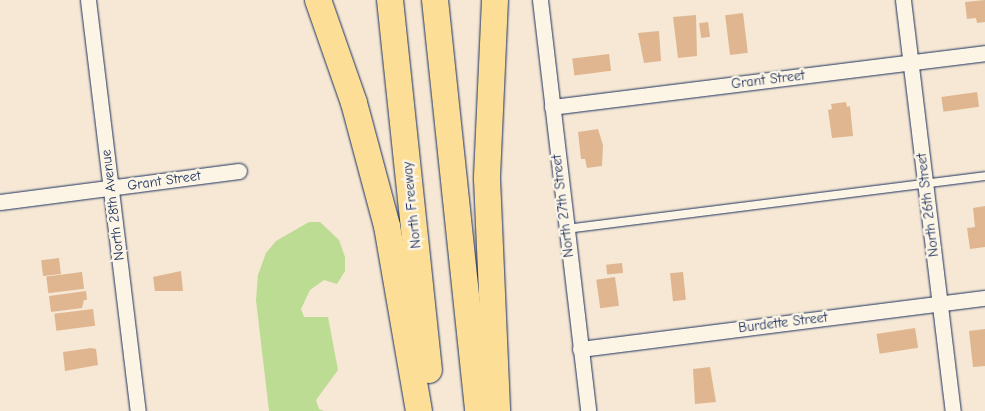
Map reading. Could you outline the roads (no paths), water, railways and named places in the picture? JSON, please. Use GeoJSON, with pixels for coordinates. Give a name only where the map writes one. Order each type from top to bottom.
{"type":"FeatureCollection","features":[{"type":"Feature","properties":{"kind":"highway"},"geometry":{"type":"LineString","coordinates":[[318,0],[354,102],[388,226],[419,411]]}},
{"type":"Feature","properties":{"kind":"highway","name":"North Freeway"},"geometry":{"type":"LineString","coordinates":[[390,0],[434,411]]}},
{"type":"Feature","properties":{"kind":"highway"},"geometry":{"type":"LineString","coordinates":[[435,0],[478,411]]}},
{"type":"Feature","properties":{"kind":"highway"},"geometry":{"type":"LineString","coordinates":[[495,0],[487,196],[497,411]]}},
{"type":"Feature","properties":{"kind":"street","name":"North 28th Avenue"},"geometry":{"type":"LineString","coordinates":[[88,0],[138,411]]}},
{"type":"Feature","properties":{"kind":"street","name":"North 27th Street"},"geometry":{"type":"LineString","coordinates":[[540,0],[588,411]]}},
{"type":"Feature","properties":{"kind":"street","name":"North 26th Street"},"geometry":{"type":"LineString","coordinates":[[903,0],[953,411]]}},
{"type":"Feature","properties":{"kind":"street","name":"Grant Street"},"geometry":{"type":"LineString","coordinates":[[552,107],[985,53]]}},
{"type":"Feature","properties":{"kind":"street","name":"Grant Street"},"geometry":{"type":"LineString","coordinates":[[0,202],[238,171]]}},
{"type":"Feature","properties":{"kind":"street","name":"Burdette Street"},"geometry":{"type":"LineString","coordinates":[[580,348],[985,298]]}},
{"type":"Feature","properties":{"kind":"lane"},"geometry":{"type":"LineString","coordinates":[[566,229],[985,176]]}}]}
